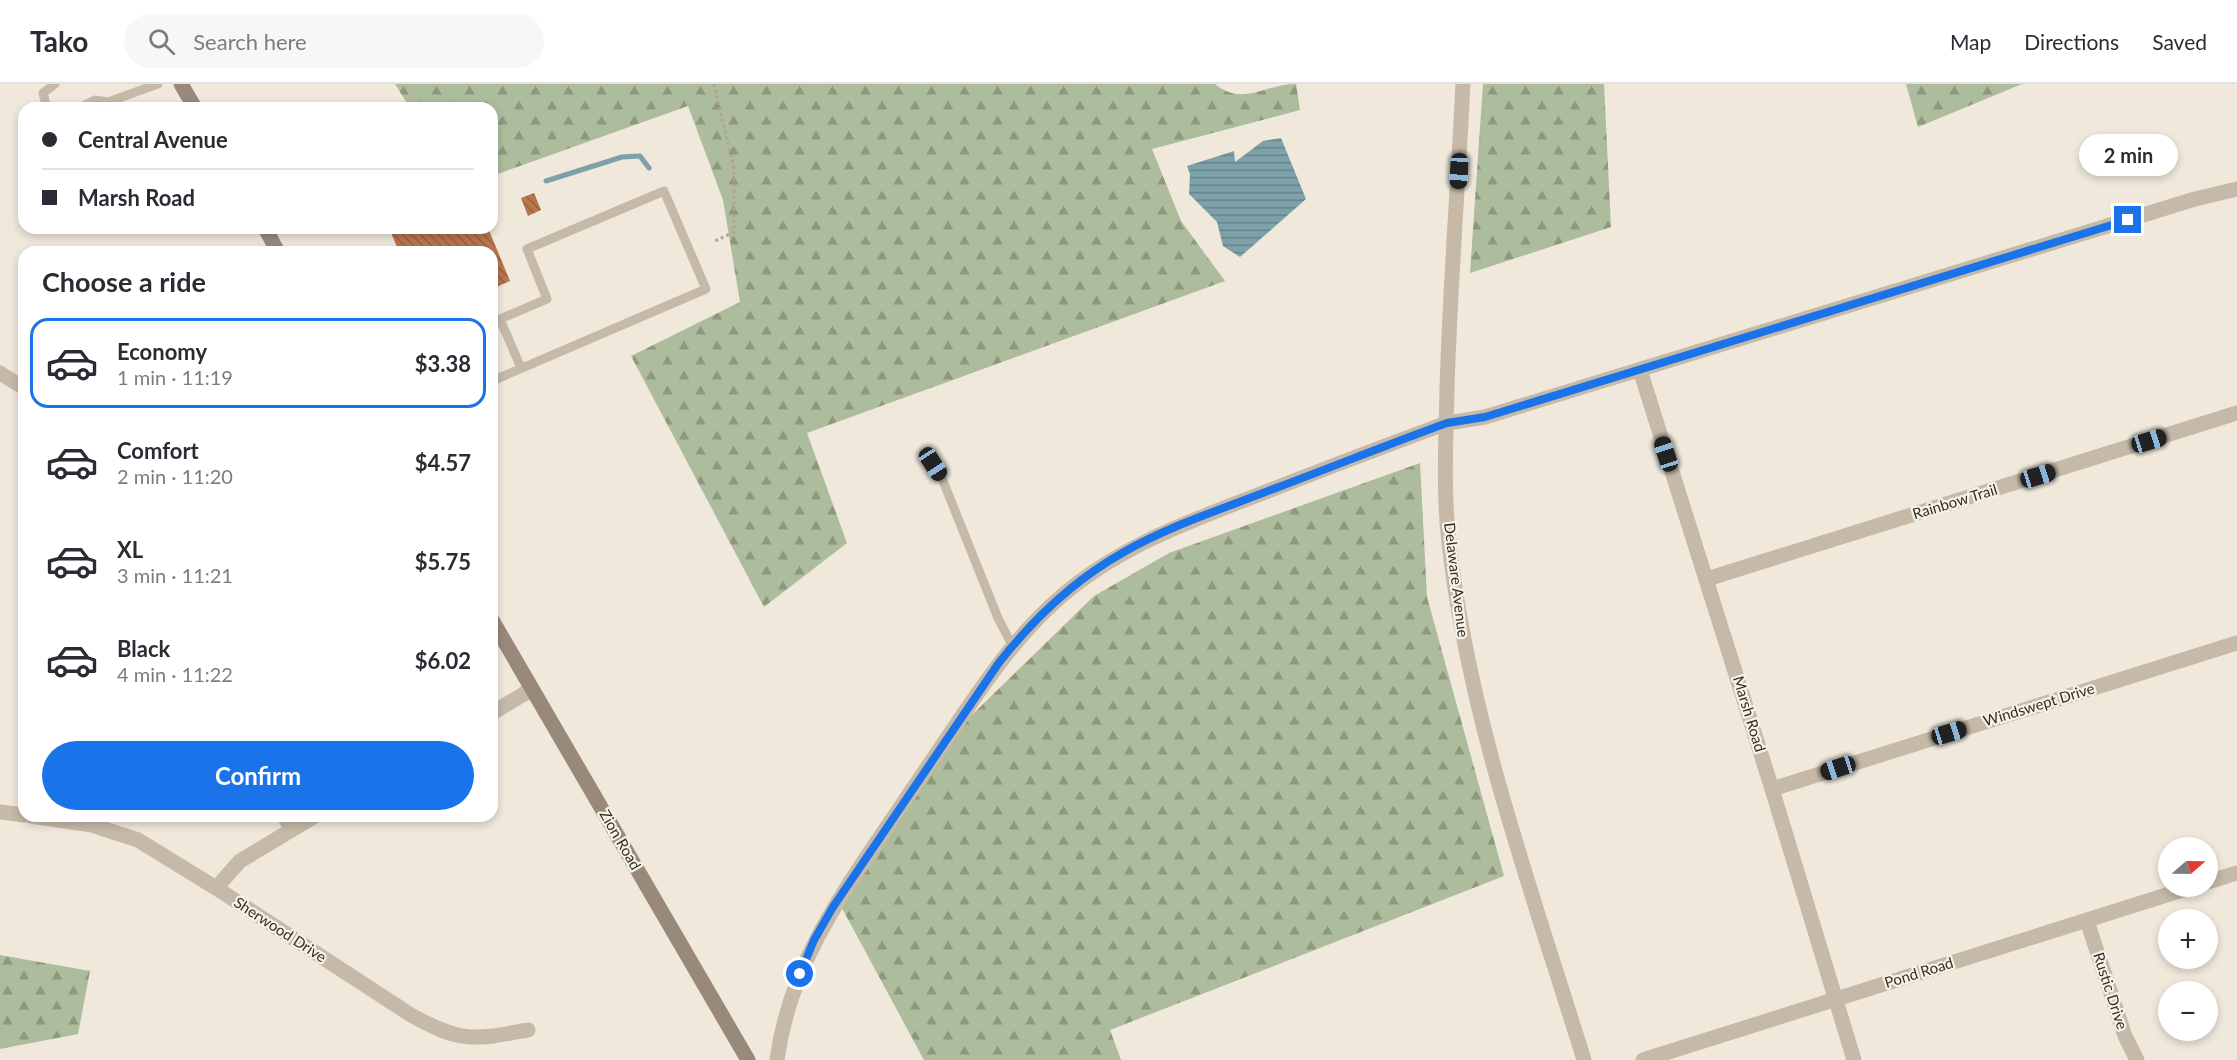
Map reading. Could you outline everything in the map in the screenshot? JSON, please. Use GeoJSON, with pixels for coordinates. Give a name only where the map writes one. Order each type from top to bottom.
{"type":"FeatureCollection","features":[{"type":"Feature","properties":{"kind":"street"},"geometry":{"type":"LineString","coordinates":[[181,84],[192,102]]}},
{"type":"Feature","properties":{"kind":"street","name":"Delaware Avenue"},"geometry":{"type":"LineString","coordinates":[[1463,84],[1454,258],[1450,289],[1447,423],[1449,540],[1457,606],[1471,680],[1495,767],[1584,1060]]}},
{"type":"Feature","properties":{"kind":"street"},"geometry":{"type":"LineString","coordinates":[[777,1060],[781,1036],[795,990],[807,956],[825,921],[978,693],[1012,645],[1056,601],[1080,581],[1136,546],[1209,514],[1447,423],[1485,417],[2172,206],[2237,189]]}},
{"type":"Feature","properties":{"kind":"street","name":"Marsh Road"},"geometry":{"type":"LineString","coordinates":[[1640,370],[1707,579],[1854,1060]]}},
{"type":"Feature","properties":{"kind":"street"},"geometry":{"type":"LineString","coordinates":[[0,373],[18,384]]}},
{"type":"Feature","properties":{"kind":"street","name":"Rainbow Trail"},"geometry":{"type":"LineString","coordinates":[[1707,579],[2237,413]]}},
{"type":"Feature","properties":{"kind":"street","name":"Zion Road"},"geometry":{"type":"LineString","coordinates":[[498,630],[748,1060]]}},
{"type":"Feature","properties":{"kind":"street","name":"Windswept Drive"},"geometry":{"type":"LineString","coordinates":[[1772,789],[2237,643]]}},
{"type":"Feature","properties":{"kind":"street"},"geometry":{"type":"LineString","coordinates":[[498,709],[532,689]]}},
{"type":"Feature","properties":{"kind":"street"},"geometry":{"type":"LineString","coordinates":[[0,812],[18,814]]}},
{"type":"Feature","properties":{"kind":"street","name":"Sherwood Drive"},"geometry":{"type":"LineString","coordinates":[[72,822],[123,834],[148,847],[216,888],[411,1015],[442,1031],[479,1039],[528,1030]]}},
{"type":"Feature","properties":{"kind":"street"},"geometry":{"type":"LineString","coordinates":[[216,888],[240,861],[288,823]]}},
{"type":"Feature","properties":{"kind":"street"},"geometry":{"type":"LineString","coordinates":[[2218,879],[2237,873]]}},
{"type":"Feature","properties":{"kind":"street","name":"Pond Road"},"geometry":{"type":"LineString","coordinates":[[1642,1060],[2161,897]]}},
{"type":"Feature","properties":{"kind":"street","name":"Rustic Drive"},"geometry":{"type":"LineString","coordinates":[[2087,921],[2124,1036],[2137,1060]]}},
{"type":"Feature","properties":{"kind":"lane"},"geometry":{"type":"LineString","coordinates":[[46,102],[44,93],[55,84]]}},
{"type":"Feature","properties":{"kind":"lane"},"geometry":{"type":"LineString","coordinates":[[90,102],[94,100],[108,102],[158,84]]}},
{"type":"Feature","properties":{"kind":"lane"},"geometry":{"type":"LineString","coordinates":[[498,378],[706,289],[664,191],[527,249],[547,299],[500,320],[521,368]]}},
{"type":"Feature","properties":{"kind":"lane"},"geometry":{"type":"LineString","coordinates":[[933,464],[943,481],[998,618],[1012,645]]}},
{"type":"Feature","properties":{"kind":"path"},"geometry":{"type":"LineString","coordinates":[[714,84],[734,169],[735,222],[731,234],[715,241]]}},
{"type":"Feature","properties":{"kind":"green space"},"geometry":{"type":"Polygon","coordinates":[[[395,84],[1215,84],[1225,91],[1245,94],[1296,84],[1300,110],[1152,149],[1181,221],[1225,281],[807,433],[847,543],[764,607],[631,356],[740,302],[723,200],[688,106],[498,174],[498,102],[406,102],[395,84]]]}},
{"type":"Feature","properties":{"kind":"green space"},"geometry":{"type":"Polygon","coordinates":[[[1483,84],[1604,84],[1611,227],[1470,273],[1483,84]]]}},
{"type":"Feature","properties":{"kind":"green space"},"geometry":{"type":"Polygon","coordinates":[[[1906,84],[2022,84],[1918,127],[1906,84]]]}},
{"type":"Feature","properties":{"kind":"green space"},"geometry":{"type":"Polygon","coordinates":[[[1420,463],[1427,597],[1504,876],[1110,1030],[1121,1060],[924,1060],[837,899],[939,747],[1094,596],[1169,553],[1420,463]]]}},
{"type":"Feature","properties":{"kind":"green space"},"geometry":{"type":"Polygon","coordinates":[[[0,955],[90,971],[78,1034],[0,1049],[0,955]]]}},
{"type":"Feature","properties":{"kind":"water"},"geometry":{"type":"Polygon","coordinates":[[[1281,138],[1306,199],[1240,257],[1223,246],[1217,222],[1189,194],[1190,174],[1187,166],[1234,151],[1235,162],[1263,141],[1281,138]]]}},
{"type":"Feature","properties":{"kind":"building"},"geometry":{"type":"Polygon","coordinates":[[[534,193],[541,210],[528,216],[521,198],[534,193]]]}},
{"type":"Feature","properties":{"kind":"building"},"geometry":{"type":"Polygon","coordinates":[[[392,234],[490,234],[495,246],[396,246],[392,234]]]}},
{"type":"Feature","properties":{"kind":"building"},"geometry":{"type":"Polygon","coordinates":[[[498,252],[510,281],[498,286],[498,252]]]}},
{"type":"Feature","properties":{"kind":"waterway"},"geometry":{"type":"LineString","coordinates":[[546,181],[622,157],[640,156],[649,168]]}},
{"type":"Feature","properties":{"kind":"route"},"geometry":{"type":"LineString","coordinates":[[800,974],[814,940],[833,907],[1012,645],[1056,601],[1080,581],[1122,553],[1151,538],[1209,514],[1447,423],[1485,417],[2128,220]]}}]}
